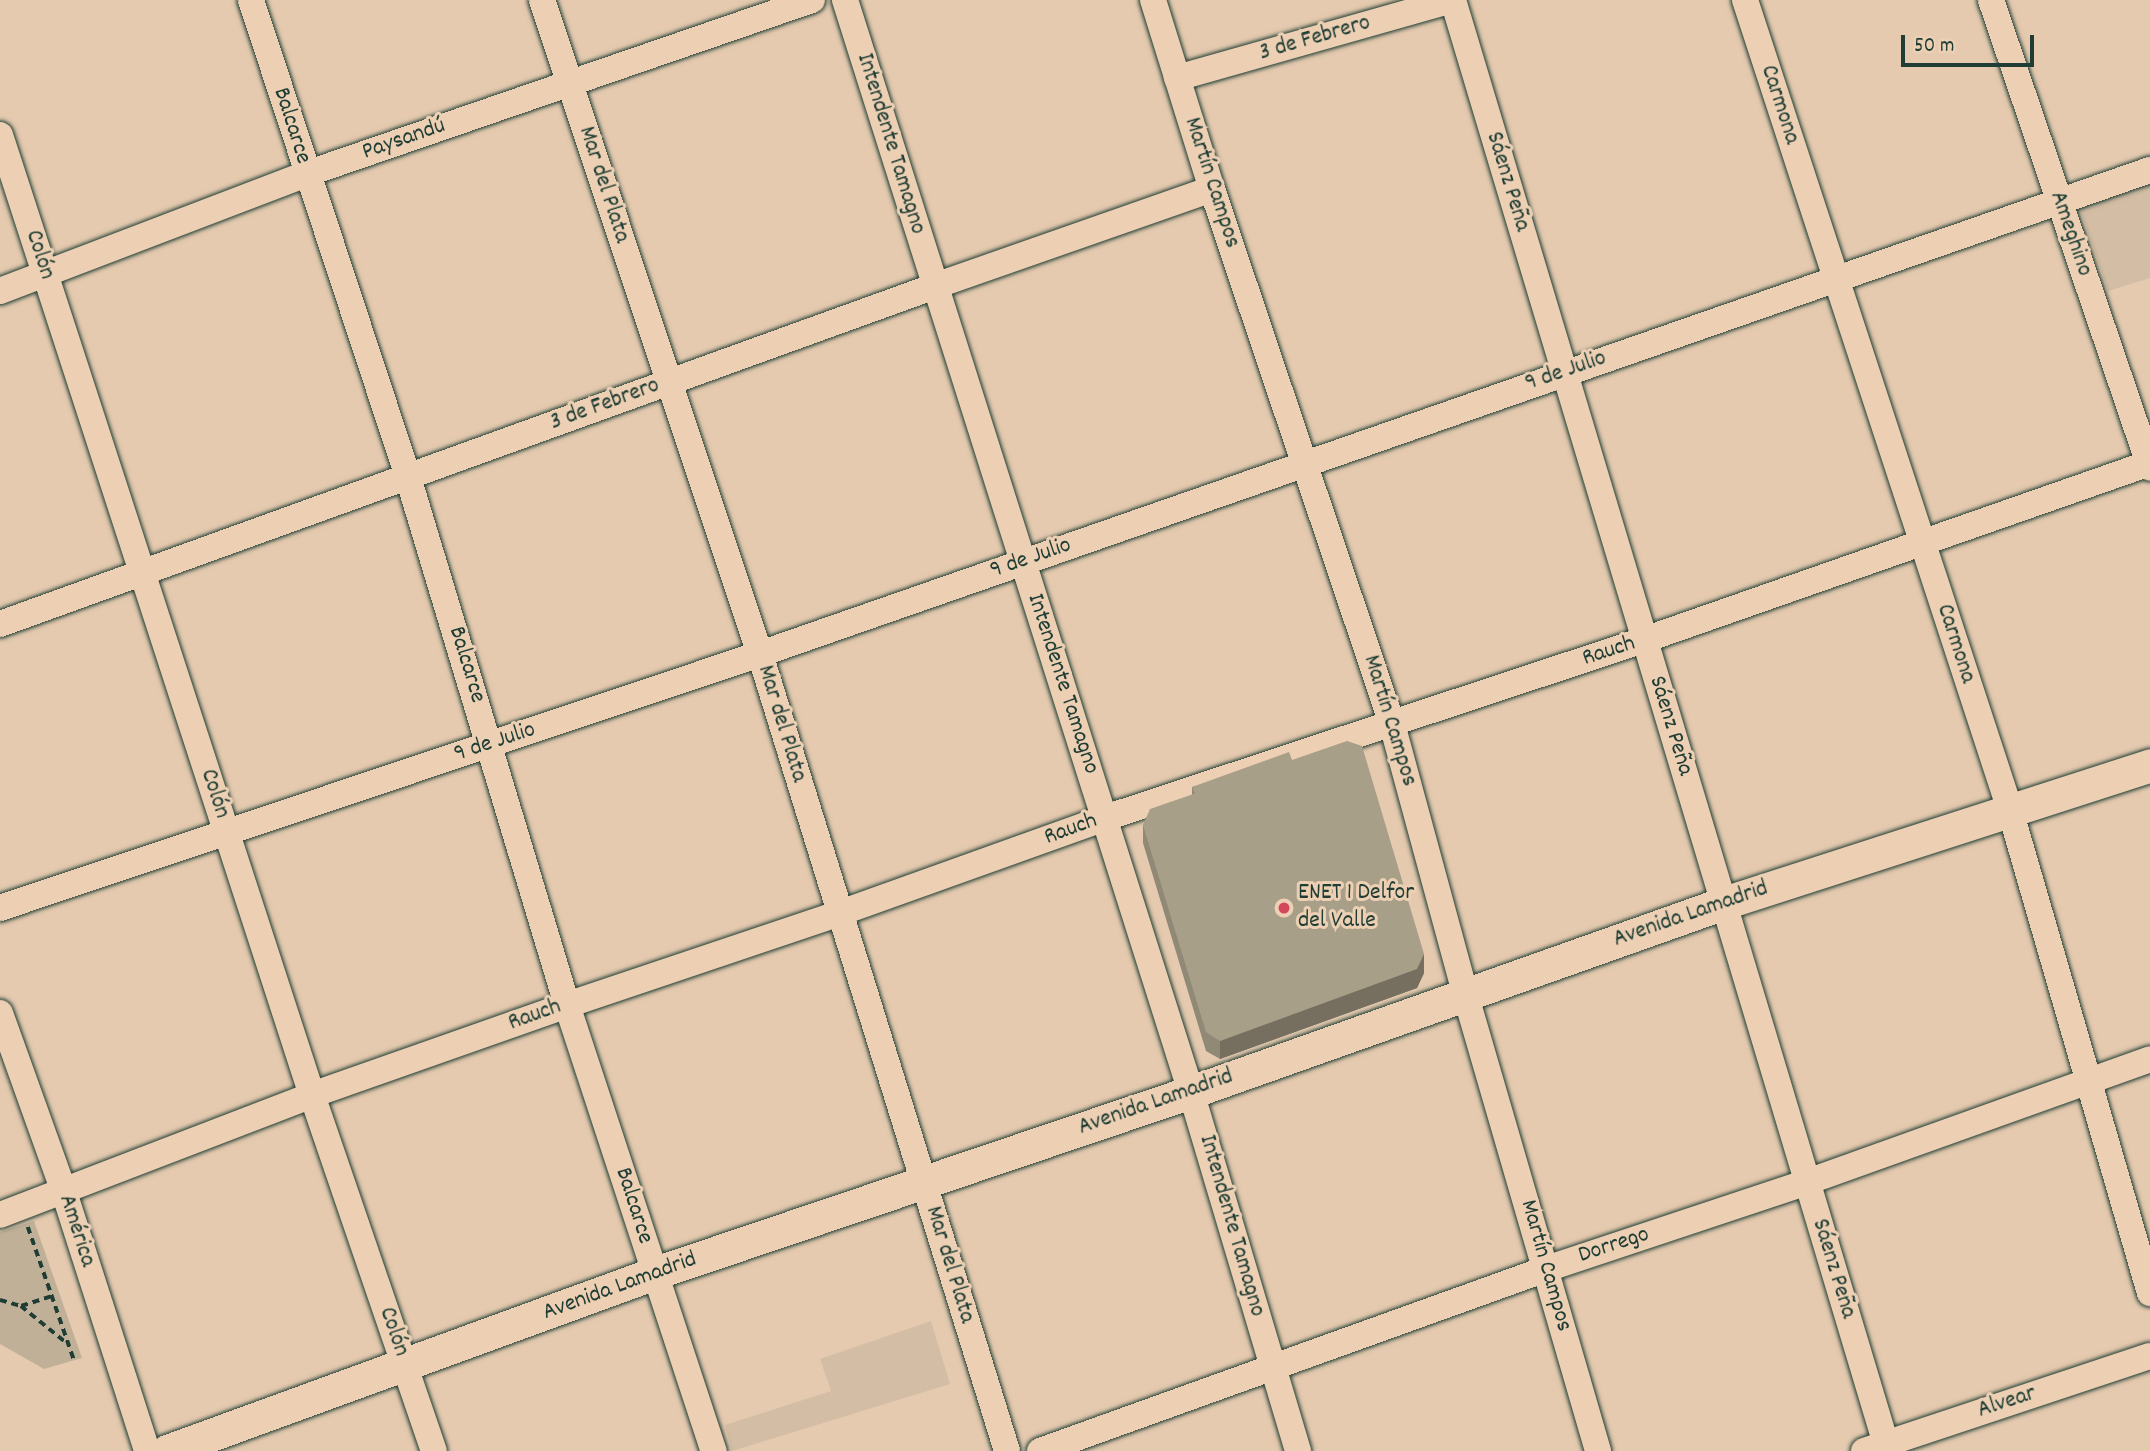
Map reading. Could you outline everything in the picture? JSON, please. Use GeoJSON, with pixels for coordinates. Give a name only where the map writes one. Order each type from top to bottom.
{"type":"FeatureCollection","features":[{"type":"Feature","properties":{"kind":"main road","name":"Avenida Lamadrid"},"geometry":{"type":"LineString","coordinates":[[166,1451],[405,1367],[655,1272],[1192,1091],[1724,903],[2150,765]]}},
{"type":"Feature","properties":{"kind":"street","name":"Balcarce"},"geometry":{"type":"LineString","coordinates":[[251,0],[306,174],[408,477],[491,745],[567,1005],[714,1451]]}},
{"type":"Feature","properties":{"kind":"street","name":"Mar del Plata"},"geometry":{"type":"LineString","coordinates":[[542,0],[667,383],[760,654],[1007,1451]]}},
{"type":"Feature","properties":{"kind":"street","name":"Paysandú"},"geometry":{"type":"LineString","coordinates":[[0,291],[306,174],[811,0]]}},
{"type":"Feature","properties":{"kind":"street","name":"Intendente Tamagno"},"geometry":{"type":"LineString","coordinates":[[845,0],[1192,1091],[1297,1451]]}},
{"type":"Feature","properties":{"kind":"street","name":"Martín Campos"},"geometry":{"type":"LineString","coordinates":[[1153,0],[1212,190],[1306,462],[1392,724],[1465,993],[1598,1451]]}},
{"type":"Feature","properties":{"kind":"street","name":"3 de Febrero"},"geometry":{"type":"LineString","coordinates":[[1177,78],[1453,0]]}},
{"type":"Feature","properties":{"kind":"street","name":"Sáenz Peña"},"geometry":{"type":"LineString","coordinates":[[1453,0],[1807,1182],[1879,1449]]}},
{"type":"Feature","properties":{"kind":"street","name":"Carmona"},"geometry":{"type":"LineString","coordinates":[[1745,0],[2010,810],[2150,1293]]}},
{"type":"Feature","properties":{"kind":"street","name":"Ameghino"},"geometry":{"type":"LineString","coordinates":[[1991,0],[2149,465]]}},
{"type":"Feature","properties":{"kind":"street","name":"Colón"},"geometry":{"type":"LineString","coordinates":[[0,135],[312,1095],[434,1451]]}},
{"type":"Feature","properties":{"kind":"street","name":"9 de Julio"},"geometry":{"type":"LineString","coordinates":[[0,908],[760,654],[2150,170]]}},
{"type":"Feature","properties":{"kind":"street","name":"3 de Febrero"},"geometry":{"type":"LineString","coordinates":[[0,624],[934,286],[1212,190]]}},
{"type":"Feature","properties":{"kind":"street","name":"Rauch"},"geometry":{"type":"LineString","coordinates":[[10,1223],[64,1192],[312,1095],[840,913],[1105,818],[1644,640],[2149,465]]}},
{"type":"Feature","properties":{"kind":"street","name":"América"},"geometry":{"type":"LineString","coordinates":[[0,1013],[64,1192],[147,1451]]}},
{"type":"Feature","properties":{"kind":"street","name":"Dorrego"},"geometry":{"type":"LineString","coordinates":[[1040,1451],[1546,1269],[1807,1182],[2150,1059]]}},
{"type":"Feature","properties":{"kind":"street","name":"Alvear"},"geometry":{"type":"LineString","coordinates":[[1879,1449],[2150,1356]]}},
{"type":"Feature","properties":{"kind":"path"},"geometry":{"type":"LineString","coordinates":[[10,1223],[29,1226],[74,1360]]}},
{"type":"Feature","properties":{"kind":"path"},"geometry":{"type":"LineString","coordinates":[[21,1306],[52,1296]]}},
{"type":"Feature","properties":{"kind":"path"},"geometry":{"type":"LineString","coordinates":[[0,1300],[21,1306],[68,1344]]}},
{"type":"Feature","properties":{"kind":"shaded area"},"geometry":{"type":"Polygon","coordinates":[[[2150,180],[2150,278],[2108,291],[2078,203],[2150,180]]]}},
{"type":"Feature","properties":{"kind":"shaded area"},"geometry":{"type":"Polygon","coordinates":[[[34,1221],[82,1358],[44,1369],[0,1344],[0,1232],[34,1221]]]}},
{"type":"Feature","properties":{"kind":"shaded area"},"geometry":{"type":"Polygon","coordinates":[[[931,1321],[950,1384],[732,1451],[725,1425],[831,1391],[820,1359],[931,1321]]]}},
{"type":"Feature","properties":{"kind":"building","name":"ENET 1 Delfor del Valle"},"geometry":{"type":"Polygon","coordinates":[[[1347,741],[1362,746],[1424,954],[1417,969],[1220,1041],[1206,1032],[1143,825],[1150,809],[1347,741]]]}},
{"type":"Feature","properties":{"kind":"building"},"geometry":{"type":"Polygon","coordinates":[[[1289,752],[1292,760],[1195,794],[1192,787],[1289,752]]]}},
{"type":"Feature","properties":{"kind":"place","name":"ENET 1 Delfor del Valle"},"geometry":{"type":"Point","coordinates":[1284,908]}}]}
